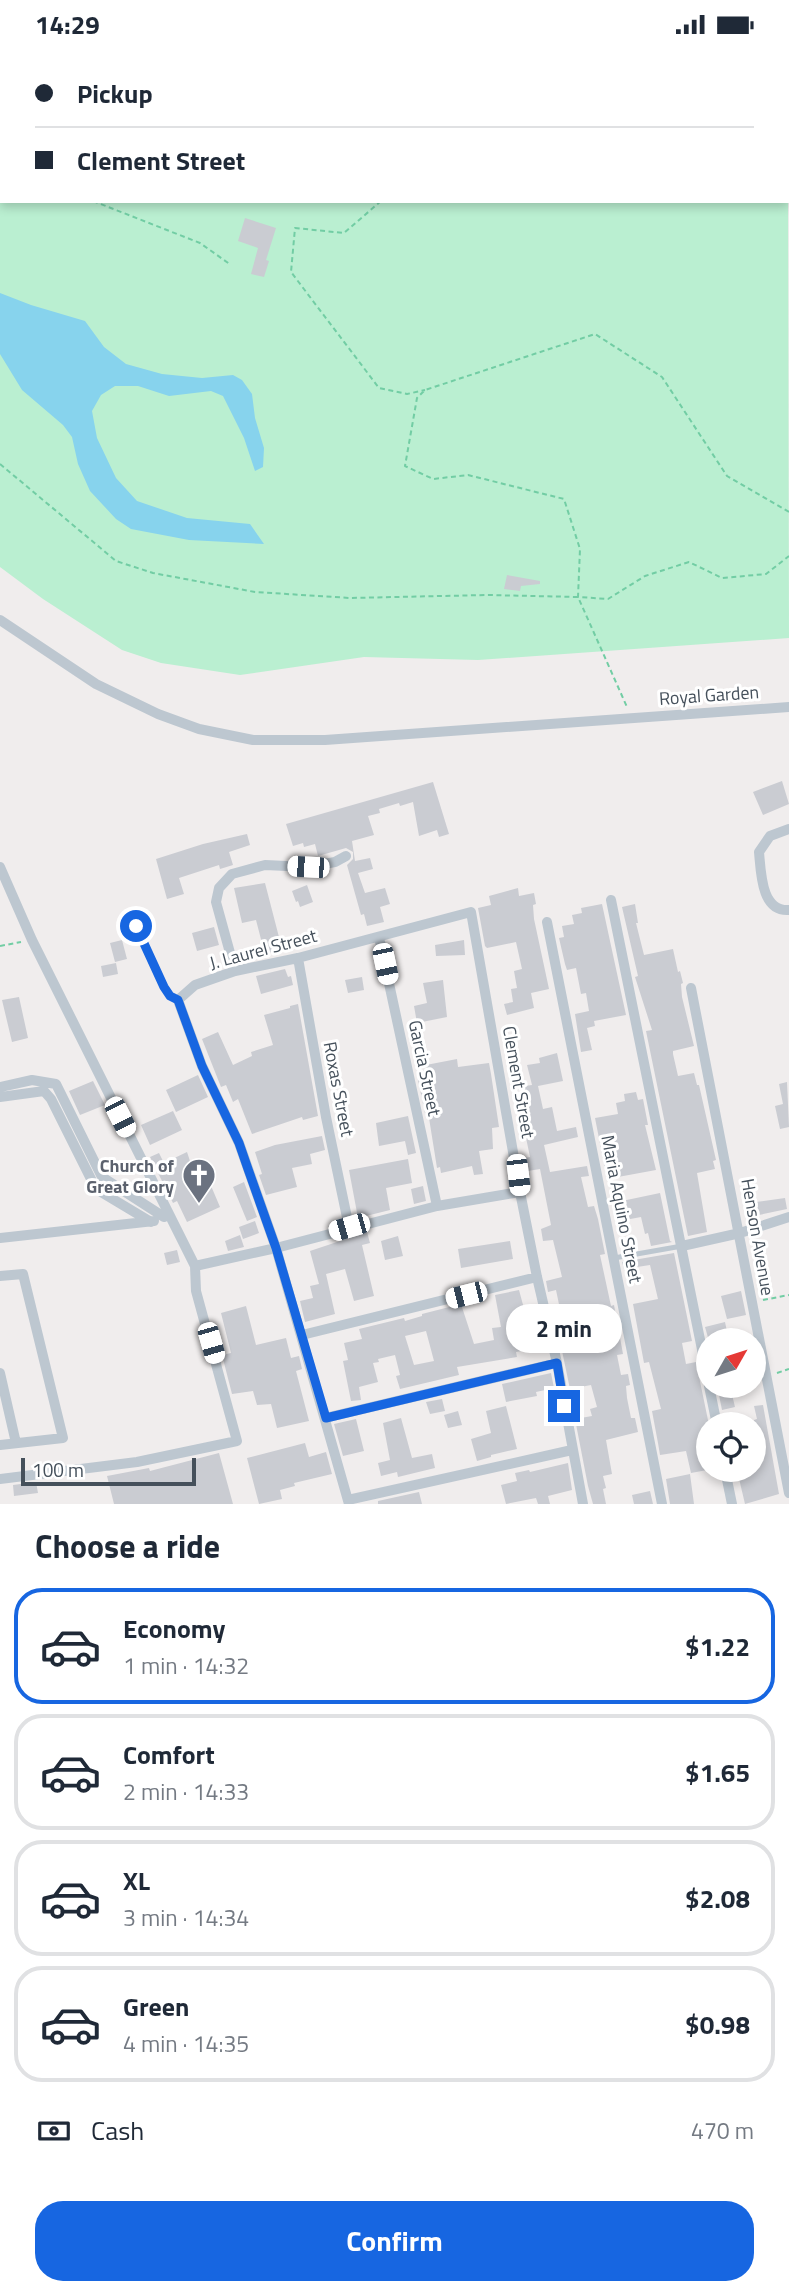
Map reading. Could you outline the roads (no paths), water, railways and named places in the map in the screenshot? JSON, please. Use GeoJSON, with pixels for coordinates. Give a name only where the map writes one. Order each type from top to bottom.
{"type":"FeatureCollection","features":[{"type":"Feature","properties":{"kind":"street","name":"Royal Garden"},"geometry":{"type":"LineString","coordinates":[[0,620],[122,698],[199,729],[253,740],[325,740],[789,707]]}},
{"type":"Feature","properties":{"kind":"street"},"geometry":{"type":"LineString","coordinates":[[789,829],[770,836],[759,852],[763,886],[768,898],[775,908],[789,910]]}},
{"type":"Feature","properties":{"kind":"street"},"geometry":{"type":"LineString","coordinates":[[235,971],[216,902],[219,888],[232,874],[265,865],[308,867],[335,862],[346,856]]}},
{"type":"Feature","properties":{"kind":"street"},"geometry":{"type":"LineString","coordinates":[[0,867],[32,940],[167,1215],[195,1266],[196,1291],[237,1441],[137,1462],[0,1479]]}},
{"type":"Feature","properties":{"kind":"street"},"geometry":{"type":"LineString","coordinates":[[611,900],[698,1328]]}},
{"type":"Feature","properties":{"kind":"street","name":"J. Laurel Street"},"geometry":{"type":"LineString","coordinates":[[178,1000],[195,985],[235,971],[471,912]]}},
{"type":"Feature","properties":{"kind":"street","name":"Clement Street"},"geometry":{"type":"LineString","coordinates":[[471,912],[520,1192],[557,1363],[583,1504]]}},
{"type":"Feature","properties":{"kind":"street","name":"Maria Aquino Street"},"geometry":{"type":"LineString","coordinates":[[547,922],[662,1504]]}},
{"type":"Feature","properties":{"kind":"street","name":"Garcia Street"},"geometry":{"type":"LineString","coordinates":[[379,937],[437,1206]]}},
{"type":"Feature","properties":{"kind":"street","name":"Roxas Street"},"geometry":{"type":"LineString","coordinates":[[298,957],[326,1117],[349,1227]]}},
{"type":"Feature","properties":{"kind":"street","name":"Henson Avenue"},"geometry":{"type":"LineString","coordinates":[[691,988],[789,1493]]}},
{"type":"Feature","properties":{"kind":"street"},"geometry":{"type":"LineString","coordinates":[[178,1000],[202,1066],[239,1143],[276,1248],[348,1502],[572,1450]]}},
{"type":"Feature","properties":{"kind":"street"},"geometry":{"type":"LineString","coordinates":[[3,1092],[44,1091],[102,1177],[167,1215]]}},
{"type":"Feature","properties":{"kind":"street"},"geometry":{"type":"LineString","coordinates":[[75,1137],[96,1189],[151,1222]]}},
{"type":"Feature","properties":{"kind":"street"},"geometry":{"type":"LineString","coordinates":[[195,1266],[437,1206],[520,1192]]}},
{"type":"Feature","properties":{"kind":"street"},"geometry":{"type":"LineString","coordinates":[[0,1238],[151,1222],[167,1215]]}},
{"type":"Feature","properties":{"kind":"street"},"geometry":{"type":"LineString","coordinates":[[682,1246],[740,1233],[789,1217]]}},
{"type":"Feature","properties":{"kind":"street"},"geometry":{"type":"LineString","coordinates":[[0,1276],[23,1274],[62,1438],[0,1445]]}},
{"type":"Feature","properties":{"kind":"street"},"geometry":{"type":"LineString","coordinates":[[302,1335],[537,1277]]}},
{"type":"Feature","properties":{"kind":"street"},"geometry":{"type":"LineString","coordinates":[[326,1418],[557,1363]]}},
{"type":"Feature","properties":{"kind":"street"},"geometry":{"type":"LineString","coordinates":[[0,1373],[16,1443]]}},
{"type":"Feature","properties":{"kind":"street"},"geometry":{"type":"LineString","coordinates":[[727,1482],[732,1504]]}},
{"type":"Feature","properties":{"kind":"lane"},"geometry":{"type":"LineString","coordinates":[[136,926],[164,987],[170,996],[178,1000]]}},
{"type":"Feature","properties":{"kind":"lane"},"geometry":{"type":"LineString","coordinates":[[614,1258],[682,1246]]}},
{"type":"Feature","properties":{"kind":"water"},"geometry":{"type":"Polygon","coordinates":[[[0,293],[85,321],[104,347],[126,364],[162,374],[202,378],[233,375],[242,380],[252,394],[255,418],[264,448],[263,467],[255,471],[244,438],[223,396],[211,391],[169,396],[138,386],[115,386],[101,395],[92,411],[97,438],[116,478],[137,501],[187,518],[250,524],[264,544],[189,540],[131,529],[116,519],[90,491],[78,464],[72,437],[63,425],[22,390],[0,354],[0,293]]]}},
{"type":"Feature","properties":{"kind":"place","name":"Church of Great Glory"},"geometry":{"type":"Point","coordinates":[199,1205]}}]}
